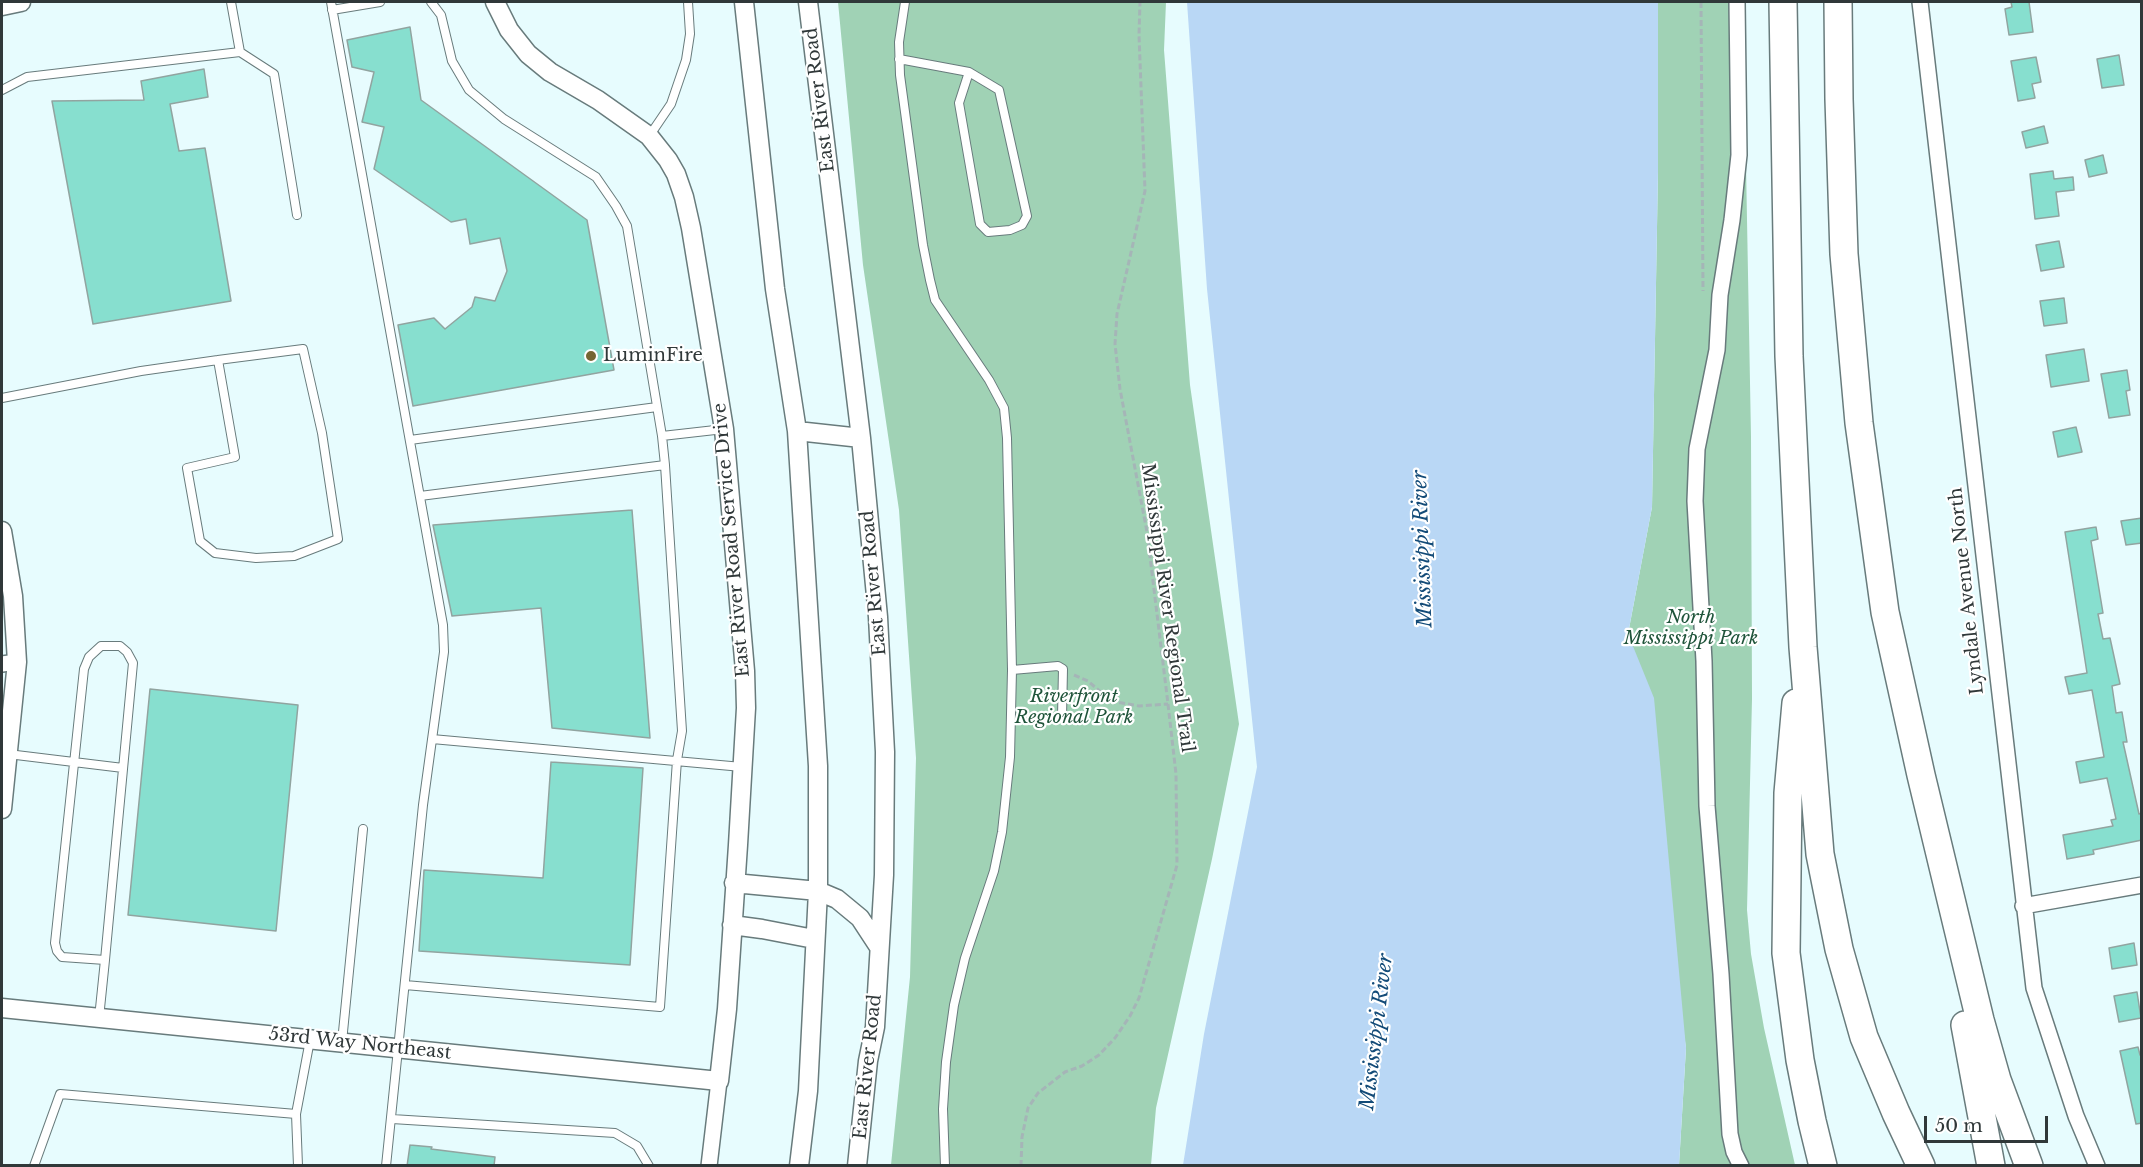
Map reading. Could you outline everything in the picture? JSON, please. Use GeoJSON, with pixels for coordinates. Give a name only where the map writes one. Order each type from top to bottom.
{"type":"FeatureCollection","features":[{"type":"Feature","properties":{"kind":"highway"},"geometry":{"type":"LineString","coordinates":[[1783,2],[1789,356],[1803,647],[1817,826],[1834,929],[1855,1009],[1873,1063],[1922,1166]]}},
{"type":"Feature","properties":{"kind":"highway"},"geometry":{"type":"LineString","coordinates":[[1838,2],[1843,221],[1860,434],[1885,612],[1921,776],[1988,1050],[2029,1166]]}},
{"type":"Feature","properties":{"kind":"highway"},"geometry":{"type":"LineString","coordinates":[[1803,647],[1791,747],[1786,953],[1793,1013],[1812,1121],[1823,1166]]}},
{"type":"Feature","properties":{"kind":"highway"},"geometry":{"type":"LineString","coordinates":[[1921,776],[1991,1166]]}},
{"type":"Feature","properties":{"kind":"highway"},"geometry":{"type":"LineString","coordinates":[[1787,888],[1804,1038],[1817,1106],[1832,1166]]}},
{"type":"Feature","properties":{"kind":"street"},"geometry":{"type":"LineString","coordinates":[[2,6],[21,2]]}},
{"type":"Feature","properties":{"kind":"street","name":"East River Road Service Drive"},"geometry":{"type":"LineString","coordinates":[[495,2],[508,30],[528,54],[550,72],[598,100],[649,136],[668,160],[684,197],[703,298],[724,429],[745,671],[746,708],[732,925],[719,1081],[709,1166]]}},
{"type":"Feature","properties":{"kind":"street"},"geometry":{"type":"LineString","coordinates":[[744,2],[775,289],[797,431],[818,766],[818,891],[808,1091],[799,1166]]}},
{"type":"Feature","properties":{"kind":"street","name":"East River Road"},"geometry":{"type":"LineString","coordinates":[[808,2],[861,438],[878,617],[885,752],[884,875],[874,1027],[868,1061],[857,1166]]}},
{"type":"Feature","properties":{"kind":"street"},"geometry":{"type":"LineString","coordinates":[[1737,2],[1739,155],[1732,220],[1720,295],[1717,350],[1697,449],[1695,501],[1704,661],[1707,806],[1721,975],[1730,1134],[1740,1166]]}},
{"type":"Feature","properties":{"kind":"street","name":"Lyndale Avenue North"},"geometry":{"type":"LineString","coordinates":[[1920,2],[2034,988],[2076,1116],[2097,1166]]}},
{"type":"Feature","properties":{"kind":"street"},"geometry":{"type":"LineString","coordinates":[[797,431],[861,438]]}},
{"type":"Feature","properties":{"kind":"street"},"geometry":{"type":"LineString","coordinates":[[2,531],[13,596],[7,754],[2,809]]}},
{"type":"Feature","properties":{"kind":"street"},"geometry":{"type":"LineString","coordinates":[[734,883],[818,891],[837,899],[860,918],[879,947]]}},
{"type":"Feature","properties":{"kind":"street"},"geometry":{"type":"LineString","coordinates":[[2023,906],[2142,885]]}},
{"type":"Feature","properties":{"kind":"street"},"geometry":{"type":"LineString","coordinates":[[732,925],[814,939]]}},
{"type":"Feature","properties":{"kind":"street","name":"53rd Way Northeast"},"geometry":{"type":"LineString","coordinates":[[2,1008],[719,1081]]}},
{"type":"Feature","properties":{"kind":"lane"},"geometry":{"type":"LineString","coordinates":[[231,2],[240,52]]}},
{"type":"Feature","properties":{"kind":"lane"},"geometry":{"type":"LineString","coordinates":[[331,2],[443,625],[444,652],[423,805],[386,1166]]}},
{"type":"Feature","properties":{"kind":"lane"},"geometry":{"type":"LineString","coordinates":[[332,10],[380,2]]}},
{"type":"Feature","properties":{"kind":"lane"},"geometry":{"type":"LineString","coordinates":[[405,985],[660,1006],[682,731],[662,436],[627,226],[596,177],[504,119],[469,90],[452,62],[441,15],[431,2]]}},
{"type":"Feature","properties":{"kind":"lane"},"geometry":{"type":"LineString","coordinates":[[649,136],[671,104],[686,60],[690,33],[688,2]]}},
{"type":"Feature","properties":{"kind":"lane"},"geometry":{"type":"LineString","coordinates":[[905,2],[898,42],[899,58],[923,245],[936,300],[989,380],[1004,408],[1008,461],[1012,670],[1010,758],[1002,832],[994,871],[965,958],[956,996],[946,1062],[943,1109],[945,1166]]}},
{"type":"Feature","properties":{"kind":"lane"},"geometry":{"type":"LineString","coordinates":[[2,90],[27,77],[240,52],[274,74],[297,215]]}},
{"type":"Feature","properties":{"kind":"lane"},"geometry":{"type":"LineString","coordinates":[[899,58],[969,72],[999,90],[1027,216],[1022,225],[1010,230],[988,232],[980,224],[959,102],[969,72]]}},
{"type":"Feature","properties":{"kind":"lane"},"geometry":{"type":"LineString","coordinates":[[2,398],[141,370],[218,360],[303,349],[322,433],[338,539],[294,556],[256,558],[215,553],[200,541],[187,468],[235,457],[218,360]]}},
{"type":"Feature","properties":{"kind":"lane"},"geometry":{"type":"LineString","coordinates":[[410,440],[657,407]]}},
{"type":"Feature","properties":{"kind":"lane"},"geometry":{"type":"LineString","coordinates":[[662,436],[724,429]]}},
{"type":"Feature","properties":{"kind":"lane"},"geometry":{"type":"LineString","coordinates":[[420,496],[665,465]]}},
{"type":"Feature","properties":{"kind":"lane"},"geometry":{"type":"LineString","coordinates":[[99,1018],[105,960],[133,663],[127,652],[120,646],[101,646],[89,657],[84,669],[55,943],[62,957],[105,960]]}},
{"type":"Feature","properties":{"kind":"lane"},"geometry":{"type":"LineString","coordinates":[[1012,670],[1058,666],[1063,669],[1062,717]]}},
{"type":"Feature","properties":{"kind":"lane"},"geometry":{"type":"LineString","coordinates":[[432,739],[742,767]]}},
{"type":"Feature","properties":{"kind":"lane"},"geometry":{"type":"LineString","coordinates":[[7,754],[123,768]]}},
{"type":"Feature","properties":{"kind":"lane"},"geometry":{"type":"LineString","coordinates":[[342,1042],[363,829]]}},
{"type":"Feature","properties":{"kind":"lane"},"geometry":{"type":"LineString","coordinates":[[298,1166],[296,1114],[310,1039]]}},
{"type":"Feature","properties":{"kind":"lane"},"geometry":{"type":"LineString","coordinates":[[34,1166],[60,1094],[296,1114]]}},
{"type":"Feature","properties":{"kind":"lane"},"geometry":{"type":"LineString","coordinates":[[392,1119],[615,1133],[637,1146],[648,1166]]}},
{"type":"Feature","properties":{"kind":"path","name":"Mississippi River Regional Trail"},"geometry":{"type":"LineString","coordinates":[[1021,1166],[1022,1137],[1028,1108],[1038,1093],[1065,1072],[1082,1066],[1099,1055],[1115,1038],[1139,998],[1177,865],[1176,774],[1168,704],[1147,532],[1120,389],[1115,344],[1118,314],[1145,191],[1139,35],[1140,2]]}},
{"type":"Feature","properties":{"kind":"path"},"geometry":{"type":"LineString","coordinates":[[1063,669],[1088,681],[1111,701],[1139,706],[1168,704]]}},
{"type":"Feature","properties":{"kind":"green space","name":"Riverfront Regional Park"},"geometry":{"type":"Polygon","coordinates":[[[838,2],[1166,2],[1164,50],[1190,385],[1239,724],[1212,859],[1156,1108],[1151,1165],[891,1165],[910,977],[916,758],[899,510],[863,265],[838,2]]]}},
{"type":"Feature","properties":{"kind":"green space","name":"North Mississippi Park"},"geometry":{"type":"Polygon","coordinates":[[[1658,2],[1743,2],[1751,437],[1752,699],[1747,910],[1751,954],[1764,1028],[1795,1165],[1679,1165],[1686,1048],[1628,634],[1652,507],[1658,171],[1658,2]]]}},
{"type":"Feature","properties":{"kind":"water","name":"Mississippi River"},"geometry":{"type":"Polygon","coordinates":[[[1187,2],[1658,2],[1658,171],[1652,507],[1628,634],[1654,698],[1686,1048],[1679,1165],[1183,1165],[1204,1034],[1257,767],[1207,289],[1187,2]]]}},
{"type":"Feature","properties":{"kind":"building"},"geometry":{"type":"Polygon","coordinates":[[[2011,2],[2029,2],[2033,32],[2009,35],[2005,9],[2012,7],[2011,2]]]}},
{"type":"Feature","properties":{"kind":"building"},"geometry":{"type":"Polygon","coordinates":[[[410,27],[421,100],[587,220],[614,370],[413,406],[398,325],[434,318],[445,329],[472,307],[475,297],[495,301],[507,271],[500,238],[470,244],[466,219],[451,222],[374,169],[384,127],[362,122],[374,72],[352,67],[347,40],[410,27]]]}},
{"type":"Feature","properties":{"kind":"building"},"geometry":{"type":"Polygon","coordinates":[[[2119,55],[2124,85],[2102,88],[2097,59],[2119,55]]]}},
{"type":"Feature","properties":{"kind":"building"},"geometry":{"type":"Polygon","coordinates":[[[2036,57],[2041,82],[2032,84],[2035,98],[2018,101],[2011,61],[2036,57]]]}},
{"type":"Feature","properties":{"kind":"building"},"geometry":{"type":"Polygon","coordinates":[[[204,69],[208,97],[170,104],[179,151],[205,148],[231,301],[93,324],[52,101],[144,100],[141,81],[204,69]]]}},
{"type":"Feature","properties":{"kind":"building"},"geometry":{"type":"Polygon","coordinates":[[[2044,126],[2048,143],[2026,148],[2022,132],[2044,126]]]}},
{"type":"Feature","properties":{"kind":"building"},"geometry":{"type":"Polygon","coordinates":[[[2103,155],[2107,173],[2089,177],[2085,160],[2103,155]]]}},
{"type":"Feature","properties":{"kind":"building"},"geometry":{"type":"Polygon","coordinates":[[[2053,171],[2054,179],[2073,177],[2074,190],[2056,192],[2059,216],[2035,219],[2030,174],[2053,171]]]}},
{"type":"Feature","properties":{"kind":"building"},"geometry":{"type":"Polygon","coordinates":[[[2059,241],[2064,267],[2041,271],[2036,245],[2059,241]]]}},
{"type":"Feature","properties":{"kind":"building"},"geometry":{"type":"Polygon","coordinates":[[[2064,298],[2067,323],[2044,326],[2040,301],[2064,298]]]}},
{"type":"Feature","properties":{"kind":"building"},"geometry":{"type":"Polygon","coordinates":[[[2084,349],[2089,381],[2051,387],[2046,355],[2084,349]]]}},
{"type":"Feature","properties":{"kind":"building"},"geometry":{"type":"Polygon","coordinates":[[[2127,370],[2130,390],[2126,391],[2130,415],[2109,418],[2101,374],[2127,370]]]}},
{"type":"Feature","properties":{"kind":"building"},"geometry":{"type":"Polygon","coordinates":[[[2076,427],[2082,452],[2058,457],[2053,432],[2076,427]]]}},
{"type":"Feature","properties":{"kind":"building"},"geometry":{"type":"Polygon","coordinates":[[[632,510],[650,738],[552,728],[541,608],[452,616],[433,525],[632,510]]]}},
{"type":"Feature","properties":{"kind":"building"},"geometry":{"type":"Polygon","coordinates":[[[2142,518],[2142,543],[2126,545],[2121,521],[2142,518]]]}},
{"type":"Feature","properties":{"kind":"building"},"geometry":{"type":"Polygon","coordinates":[[[2096,527],[2098,539],[2091,541],[2103,613],[2098,614],[2103,639],[2110,638],[2120,684],[2112,686],[2116,713],[2122,712],[2127,742],[2123,742],[2139,814],[2142,813],[2142,840],[2093,850],[2094,854],[2067,859],[2063,835],[2113,826],[2111,820],[2116,819],[2107,778],[2080,783],[2076,762],[2104,757],[2092,690],[2069,694],[2065,677],[2087,673],[2065,532],[2096,527]]]}},
{"type":"Feature","properties":{"kind":"building"},"geometry":{"type":"Polygon","coordinates":[[[150,689],[298,705],[276,931],[128,915],[150,689]]]}},
{"type":"Feature","properties":{"kind":"building"},"geometry":{"type":"Polygon","coordinates":[[[551,762],[643,768],[630,965],[419,951],[424,870],[543,878],[551,762]]]}},
{"type":"Feature","properties":{"kind":"building"},"geometry":{"type":"Polygon","coordinates":[[[2134,943],[2137,965],[2112,969],[2109,948],[2134,943]]]}},
{"type":"Feature","properties":{"kind":"building"},"geometry":{"type":"Polygon","coordinates":[[[2137,992],[2141,1018],[2119,1022],[2114,996],[2137,992]]]}},
{"type":"Feature","properties":{"kind":"building"},"geometry":{"type":"Polygon","coordinates":[[[2138,1047],[2142,1055],[2142,1123],[2136,1124],[2120,1051],[2138,1047]]]}},
{"type":"Feature","properties":{"kind":"building"},"geometry":{"type":"Polygon","coordinates":[[[410,1145],[495,1157],[494,1166],[407,1166],[410,1145]]]}},
{"type":"Feature","properties":{"kind":"place","name":"LuminFire"},"geometry":{"type":"Point","coordinates":[591,356]}}]}
